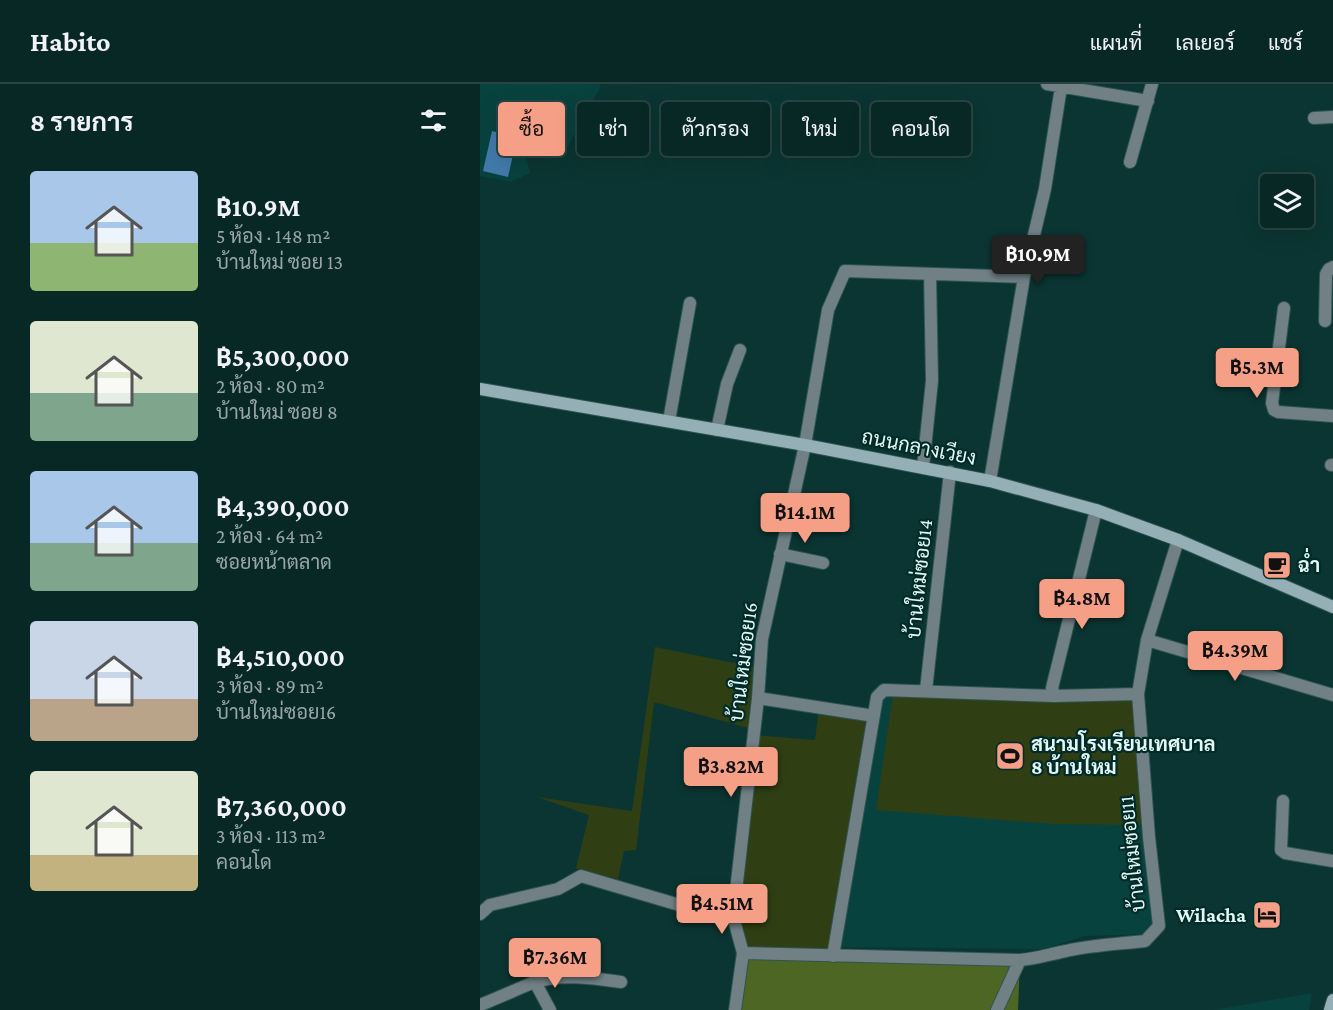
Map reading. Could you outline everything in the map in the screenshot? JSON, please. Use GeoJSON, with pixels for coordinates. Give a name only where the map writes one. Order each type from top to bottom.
{"type":"FeatureCollection","features":[{"type":"Feature","properties":{"kind":"main road","name":"ถนนกลางเวียง"},"geometry":{"type":"LineString","coordinates":[[480,389],[805,445],[990,481],[1096,510],[1178,540],[1333,607]]}},
{"type":"Feature","properties":{"kind":"main road"},"geometry":{"type":"LineString","coordinates":[[1330,1010],[1333,1000]]}},
{"type":"Feature","properties":{"kind":"street"},"geometry":{"type":"LineString","coordinates":[[1047,84],[1148,102]]}},
{"type":"Feature","properties":{"kind":"street"},"geometry":{"type":"LineString","coordinates":[[1130,162],[1152,84]]}},
{"type":"Feature","properties":{"kind":"street"},"geometry":{"type":"LineString","coordinates":[[990,481],[1024,277],[1044,189],[1061,87]]}},
{"type":"Feature","properties":{"kind":"street"},"geometry":{"type":"LineString","coordinates":[[1314,118],[1333,117]]}},
{"type":"Feature","properties":{"kind":"street"},"geometry":{"type":"LineString","coordinates":[[1325,321],[1326,274],[1333,267]]}},
{"type":"Feature","properties":{"kind":"street","name":"บ้านใหม่ซอย16"},"geometry":{"type":"LineString","coordinates":[[731,909],[736,891],[758,698],[762,639],[805,445],[828,310],[845,271],[930,274]]}},
{"type":"Feature","properties":{"kind":"street"},"geometry":{"type":"LineString","coordinates":[[923,467],[932,381],[930,274],[1024,277]]}},
{"type":"Feature","properties":{"kind":"street"},"geometry":{"type":"LineString","coordinates":[[669,421],[690,303]]}},
{"type":"Feature","properties":{"kind":"street"},"geometry":{"type":"LineString","coordinates":[[1284,308],[1272,404],[1274,410],[1333,416]]}},
{"type":"Feature","properties":{"kind":"street"},"geometry":{"type":"LineString","coordinates":[[717,430],[727,384],[740,350]]}},
{"type":"Feature","properties":{"kind":"street","name":"บ้านใหม่ซอย14"},"geometry":{"type":"LineString","coordinates":[[926,690],[950,472]]}},
{"type":"Feature","properties":{"kind":"street"},"geometry":{"type":"LineString","coordinates":[[1054,696],[1052,688],[1096,510]]}},
{"type":"Feature","properties":{"kind":"street","name":"บ้านใหม่ซอย11"},"geometry":{"type":"LineString","coordinates":[[743,953],[1020,960],[1036,959],[1065,951],[1145,941],[1159,926],[1149,837],[1138,694],[1146,640],[1178,540]]}},
{"type":"Feature","properties":{"kind":"street"},"geometry":{"type":"LineString","coordinates":[[780,555],[823,563]]}},
{"type":"Feature","properties":{"kind":"street"},"geometry":{"type":"LineString","coordinates":[[1146,640],[1333,695]]}},
{"type":"Feature","properties":{"kind":"street"},"geometry":{"type":"LineString","coordinates":[[833,956],[877,697],[884,690],[1054,696],[1138,694]]}},
{"type":"Feature","properties":{"kind":"street"},"geometry":{"type":"LineString","coordinates":[[758,698],[874,716]]}},
{"type":"Feature","properties":{"kind":"street"},"geometry":{"type":"LineString","coordinates":[[1283,801],[1281,850],[1285,853],[1333,861]]}},
{"type":"Feature","properties":{"kind":"street"},"geometry":{"type":"LineString","coordinates":[[480,914],[490,906],[558,890],[581,876],[710,914],[731,909],[743,953],[735,1010]]}},
{"type":"Feature","properties":{"kind":"street"},"geometry":{"type":"LineString","coordinates":[[997,1010],[1020,960]]}},
{"type":"Feature","properties":{"kind":"street"},"geometry":{"type":"LineString","coordinates":[[480,1005],[500,1004],[534,982],[565,977],[588,977],[621,982]]}},
{"type":"Feature","properties":{"kind":"street"},"geometry":{"type":"LineString","coordinates":[[534,982],[550,1010]]}},
{"type":"Feature","properties":{"kind":"shaded area"},"geometry":{"type":"Polygon","coordinates":[[[480,84],[598,84],[601,86],[592,102],[577,102],[577,130],[566,150],[565,102],[498,102],[498,156],[526,156],[530,173],[511,182],[480,176],[480,84]]]}},
{"type":"Feature","properties":{"kind":"shaded area"},"geometry":{"type":"Polygon","coordinates":[[[884,690],[1138,694],[1159,926],[1145,934],[1085,936],[1043,949],[839,947],[884,690]]]}},
{"type":"Feature","properties":{"kind":"shaded area"},"geometry":{"type":"Polygon","coordinates":[[[1312,993],[1309,1010],[1214,1010],[1312,993]]]}},
{"type":"Feature","properties":{"kind":"green space"},"geometry":{"type":"Polygon","coordinates":[[[655,647],[754,667],[748,728],[654,702],[636,850],[624,851],[618,879],[576,868],[589,815],[537,797],[632,811],[655,647]]]}},
{"type":"Feature","properties":{"kind":"green space","name":"สนามโรงเรียนเทศบาล 8 บ้านใหม่"},"geometry":{"type":"Polygon","coordinates":[[[893,694],[1132,701],[1143,825],[1054,824],[876,810],[893,694]]]}},
{"type":"Feature","properties":{"kind":"green space"},"geometry":{"type":"Polygon","coordinates":[[[819,708],[874,716],[833,956],[743,953],[731,909],[753,735],[815,740],[819,708]]]}},
{"type":"Feature","properties":{"kind":"green space"},"geometry":{"type":"Polygon","coordinates":[[[743,953],[1020,960],[1018,1010],[739,1010],[743,953]]]}},
{"type":"Feature","properties":{"kind":"water"},"geometry":{"type":"Polygon","coordinates":[[[492,131],[498,132],[498,156],[513,156],[508,177],[483,171],[492,131]]]}},
{"type":"Feature","properties":{"kind":"place","name":"ฉ่ำ"},"geometry":{"type":"Point","coordinates":[1277,565]}},
{"type":"Feature","properties":{"kind":"place","name":"สนามโรงเรียนเทศบาล 8 บ้านใหม่"},"geometry":{"type":"Point","coordinates":[1010,756]}},
{"type":"Feature","properties":{"kind":"place","name":"Wilacha"},"geometry":{"type":"Point","coordinates":[1267,915]}}]}
